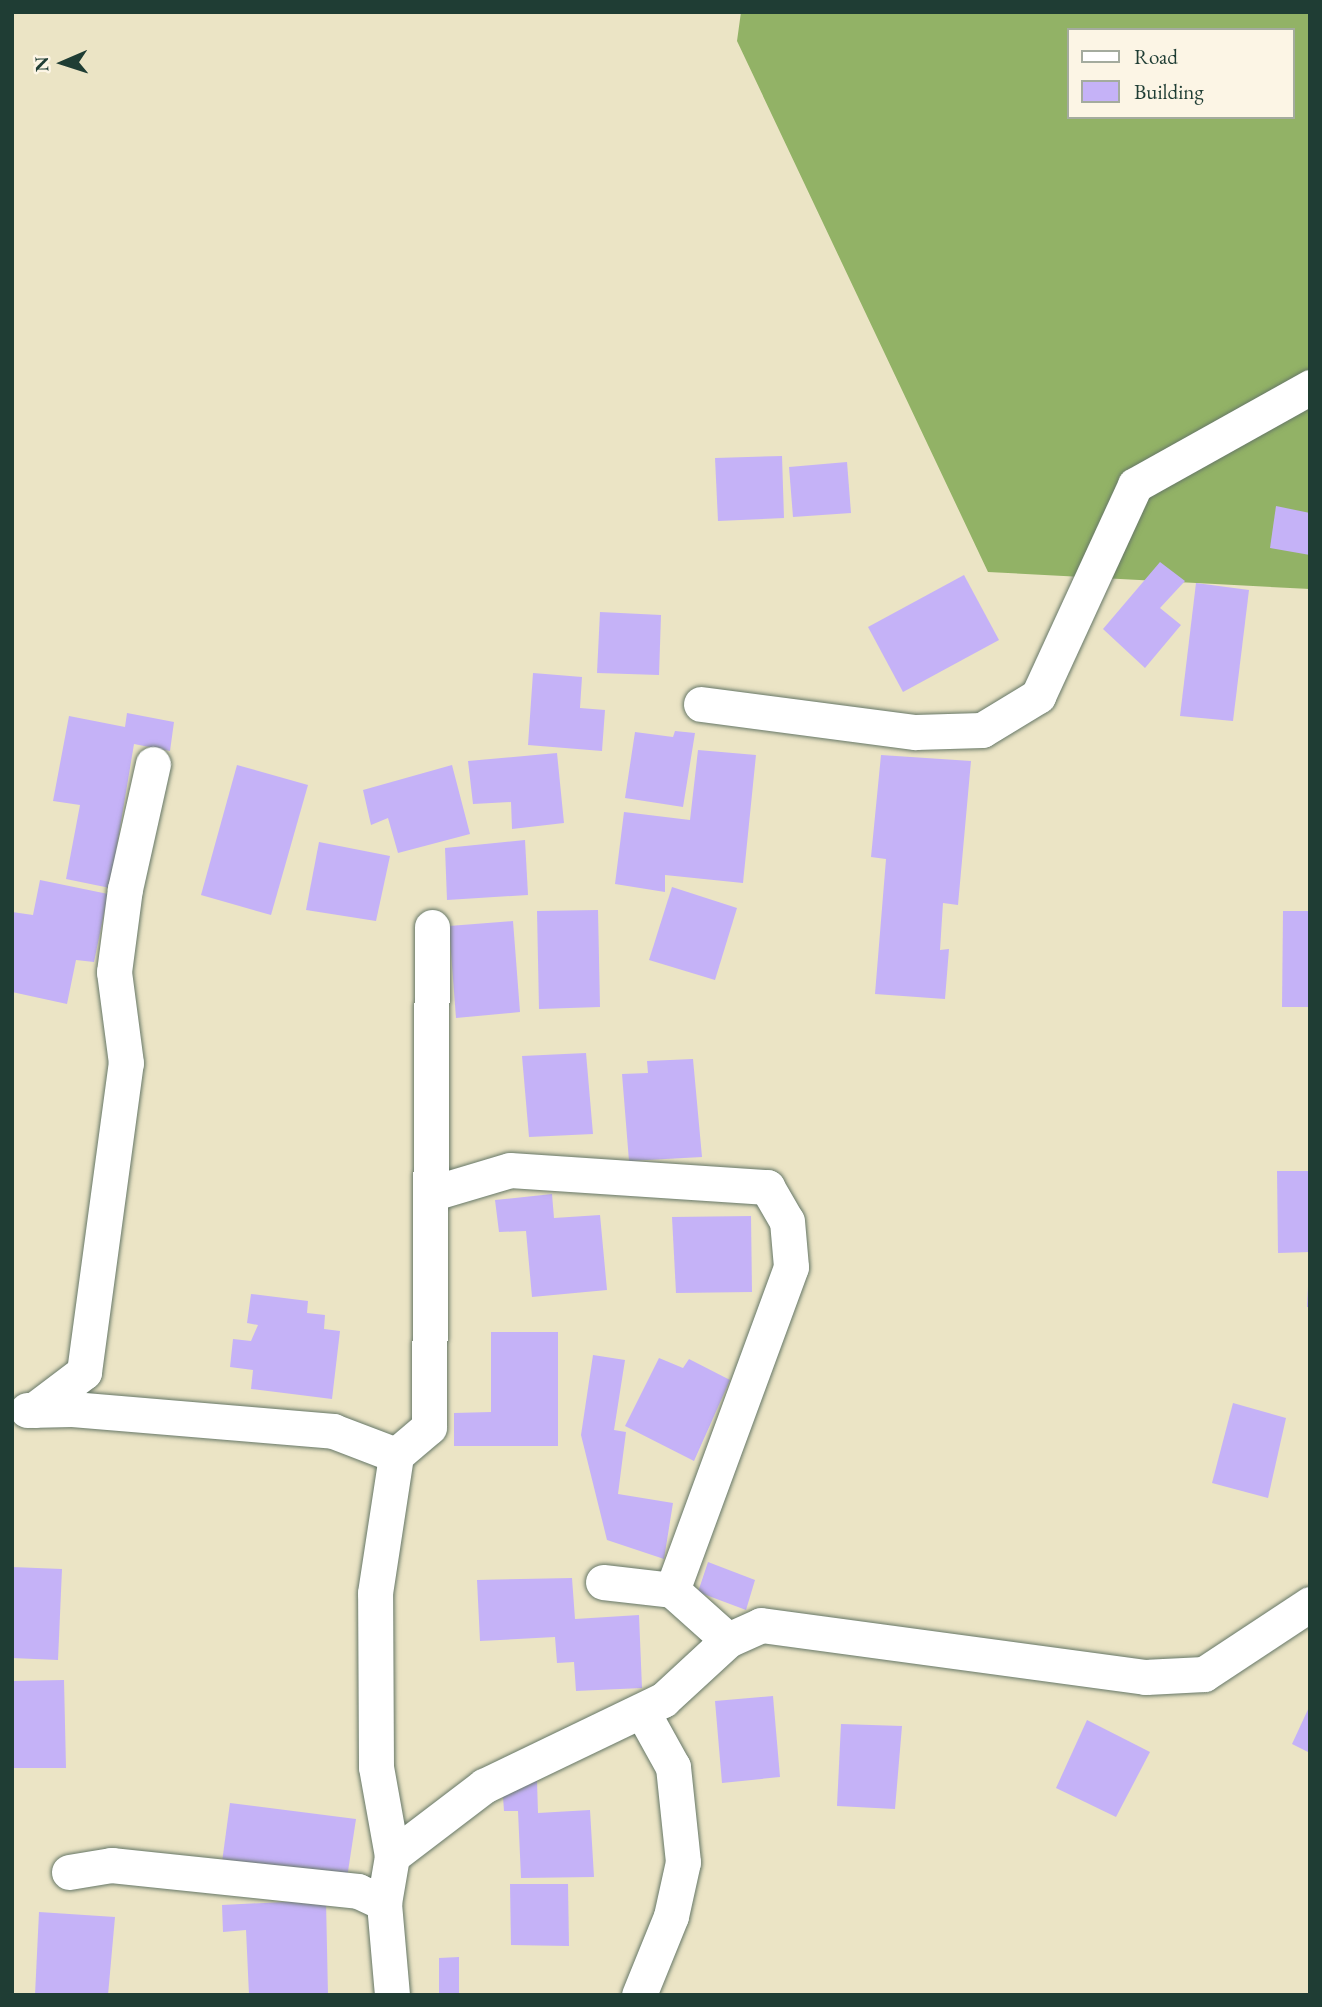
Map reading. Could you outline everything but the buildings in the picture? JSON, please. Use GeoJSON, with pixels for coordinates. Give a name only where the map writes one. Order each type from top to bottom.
{"type":"FeatureCollection","features":[{"type":"Feature","properties":{"kind":"street"},"geometry":{"type":"LineString","coordinates":[[701,704],[915,732],[982,730],[1038,696],[1135,485],[1310,387]]}},
{"type":"Feature","properties":{"kind":"street"},"geometry":{"type":"LineString","coordinates":[[23,1410],[84,1372],[126,1063],[114,972],[125,889],[153,764]]}},
{"type":"Feature","properties":{"kind":"street"},"geometry":{"type":"LineString","coordinates":[[392,1995],[384,1903],[392,1856],[376,1767],[375,1593],[396,1455],[429,1427],[433,1193],[432,928]]}},
{"type":"Feature","properties":{"kind":"street"},"geometry":{"type":"LineString","coordinates":[[433,1193],[510,1170],[767,1187],[787,1221],[791,1267],[671,1590]]}},
{"type":"Feature","properties":{"kind":"street"},"geometry":{"type":"LineString","coordinates":[[23,1410],[72,1409],[333,1432],[396,1455]]}},
{"type":"Feature","properties":{"kind":"street"},"geometry":{"type":"LineString","coordinates":[[603,1582],[671,1590],[727,1640]]}},
{"type":"Feature","properties":{"kind":"street"},"geometry":{"type":"LineString","coordinates":[[392,1856],[484,1786],[663,1700],[727,1640],[761,1625],[1145,1677],[1205,1674],[1310,1604]]}},
{"type":"Feature","properties":{"kind":"street"},"geometry":{"type":"LineString","coordinates":[[639,1995],[671,1916],[683,1862],[673,1767],[642,1711]]}},
{"type":"Feature","properties":{"kind":"street"},"geometry":{"type":"LineString","coordinates":[[69,1872],[111,1865],[358,1891],[384,1903]]}},
{"type":"Feature","properties":{"kind":"green space"},"geometry":{"type":"Polygon","coordinates":[[[741,12],[1310,12],[1310,589],[988,572],[737,41],[741,12]]]}}]}
